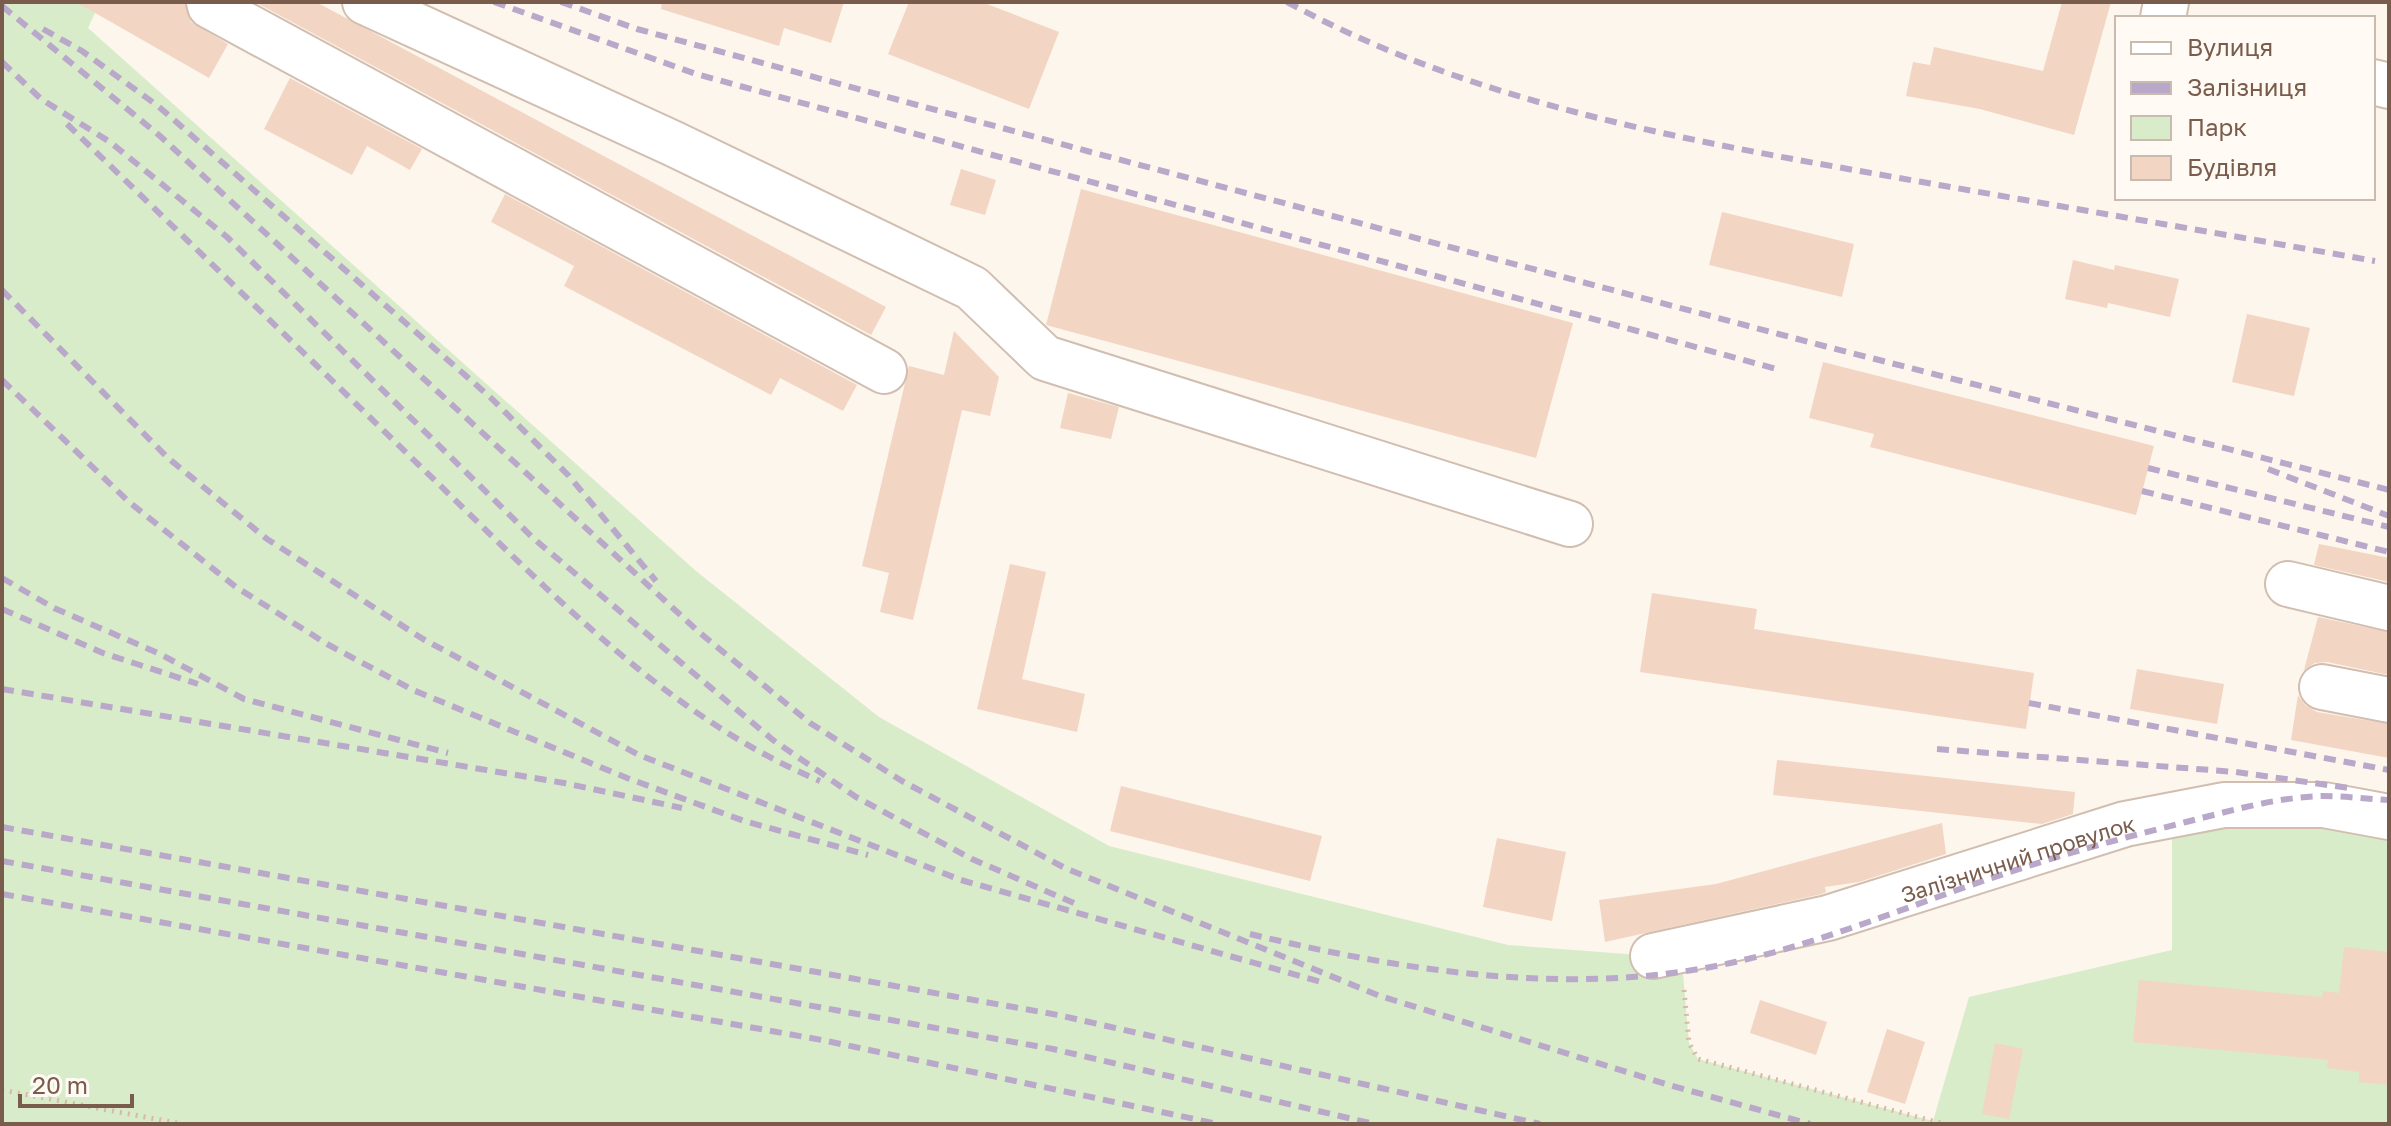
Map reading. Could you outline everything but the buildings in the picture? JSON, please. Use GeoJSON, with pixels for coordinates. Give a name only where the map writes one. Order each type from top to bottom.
{"type":"FeatureCollection","features":[{"type":"Feature","properties":{"kind":"street"},"geometry":{"type":"LineString","coordinates":[[209,2],[210,6],[528,180],[884,371]]}},
{"type":"Feature","properties":{"kind":"street"},"geometry":{"type":"LineString","coordinates":[[365,2],[674,144],[972,288],[1045,358],[1570,524]]}},
{"type":"Feature","properties":{"kind":"street"},"geometry":{"type":"LineString","coordinates":[[2288,584],[2389,608]]}},
{"type":"Feature","properties":{"kind":"street"},"geometry":{"type":"LineString","coordinates":[[2322,687],[2389,700]]}},
{"type":"Feature","properties":{"kind":"street","name":"Залізничний провулок"},"geometry":{"type":"LineString","coordinates":[[1667,953],[1828,918],[2125,824],[2224,805],[2324,805],[2389,817]]}},
{"type":"Feature","properties":{"kind":"path"},"geometry":{"type":"LineString","coordinates":[[1667,953],[1689,1043],[1698,1059],[1944,1124]]}},
{"type":"Feature","properties":{"kind":"path"},"geometry":{"type":"LineString","coordinates":[[2,1090],[182,1124]]}},
{"type":"Feature","properties":{"kind":"green space"},"geometry":{"type":"Polygon","coordinates":[[[2,2],[100,2],[88,28],[696,571],[879,717],[1109,846],[1508,945],[1653,956],[1681,950],[1689,1043],[1698,1059],[1933,1121],[1969,997],[2172,950],[2172,815],[2389,809],[2389,1124],[2,1124],[2,2]]]}},
{"type":"Feature","properties":{"kind":"railway"},"geometry":{"type":"LineString","coordinates":[[494,2],[696,74],[1780,370]]}},
{"type":"Feature","properties":{"kind":"railway"},"geometry":{"type":"LineString","coordinates":[[561,2],[637,29],[1087,151],[1824,346],[2389,490]]}},
{"type":"Feature","properties":{"kind":"railway"},"geometry":{"type":"LineString","coordinates":[[1287,2],[1359,38],[1433,68],[1586,115],[1820,164],[2375,261]]}},
{"type":"Feature","properties":{"kind":"railway"},"geometry":{"type":"LineString","coordinates":[[2,6],[160,136],[700,633],[810,723],[902,781],[1065,868],[1380,996],[1669,1085],[1810,1124]]}},
{"type":"Feature","properties":{"kind":"railway"},"geometry":{"type":"LineString","coordinates":[[43,29],[82,51],[158,106],[490,397],[569,476],[656,581]]}},
{"type":"Feature","properties":{"kind":"railway"},"geometry":{"type":"LineString","coordinates":[[2,62],[41,99],[110,142],[227,237],[533,538],[773,740],[856,797],[972,859],[1076,904]]}},
{"type":"Feature","properties":{"kind":"railway"},"geometry":{"type":"LineString","coordinates":[[67,124],[514,557],[608,644],[709,721],[763,753],[820,781]]}},
{"type":"Feature","properties":{"kind":"railway"},"geometry":{"type":"LineString","coordinates":[[2,290],[168,458],[267,539],[423,639],[639,755],[961,880],[1325,983]]}},
{"type":"Feature","properties":{"kind":"railway"},"geometry":{"type":"LineString","coordinates":[[2,380],[129,502],[236,587],[327,644],[413,690],[627,778],[744,821],[868,855]]}},
{"type":"Feature","properties":{"kind":"railway"},"geometry":{"type":"LineString","coordinates":[[2148,468],[2389,527]]}},
{"type":"Feature","properties":{"kind":"railway"},"geometry":{"type":"LineString","coordinates":[[2268,469],[2389,516]]}},
{"type":"Feature","properties":{"kind":"railway"},"geometry":{"type":"LineString","coordinates":[[2142,491],[2389,552]]}},
{"type":"Feature","properties":{"kind":"railway"},"geometry":{"type":"LineString","coordinates":[[2,578],[54,608],[160,654],[244,699],[448,753]]}},
{"type":"Feature","properties":{"kind":"railway"},"geometry":{"type":"LineString","coordinates":[[2,609],[103,653],[198,684]]}},
{"type":"Feature","properties":{"kind":"railway"},"geometry":{"type":"LineString","coordinates":[[2,689],[564,783],[682,808]]}},
{"type":"Feature","properties":{"kind":"railway"},"geometry":{"type":"LineString","coordinates":[[2029,703],[2389,770]]}},
{"type":"Feature","properties":{"kind":"railway"},"geometry":{"type":"LineString","coordinates":[[1937,749],[2236,772],[2349,788]]}},
{"type":"Feature","properties":{"kind":"railway"},"geometry":{"type":"LineString","coordinates":[[1250,934],[1370,959],[1492,976],[1553,979],[1675,973],[1735,962],[1798,945],[2033,864],[2237,809],[2306,797],[2389,800]]}},
{"type":"Feature","properties":{"kind":"railway"},"geometry":{"type":"LineString","coordinates":[[2,827],[1058,1015],[1540,1124]]}},
{"type":"Feature","properties":{"kind":"railway"},"geometry":{"type":"LineString","coordinates":[[2,861],[1053,1049],[1374,1124]]}},
{"type":"Feature","properties":{"kind":"railway"},"geometry":{"type":"LineString","coordinates":[[2,894],[822,1040],[1218,1124]]}}]}
